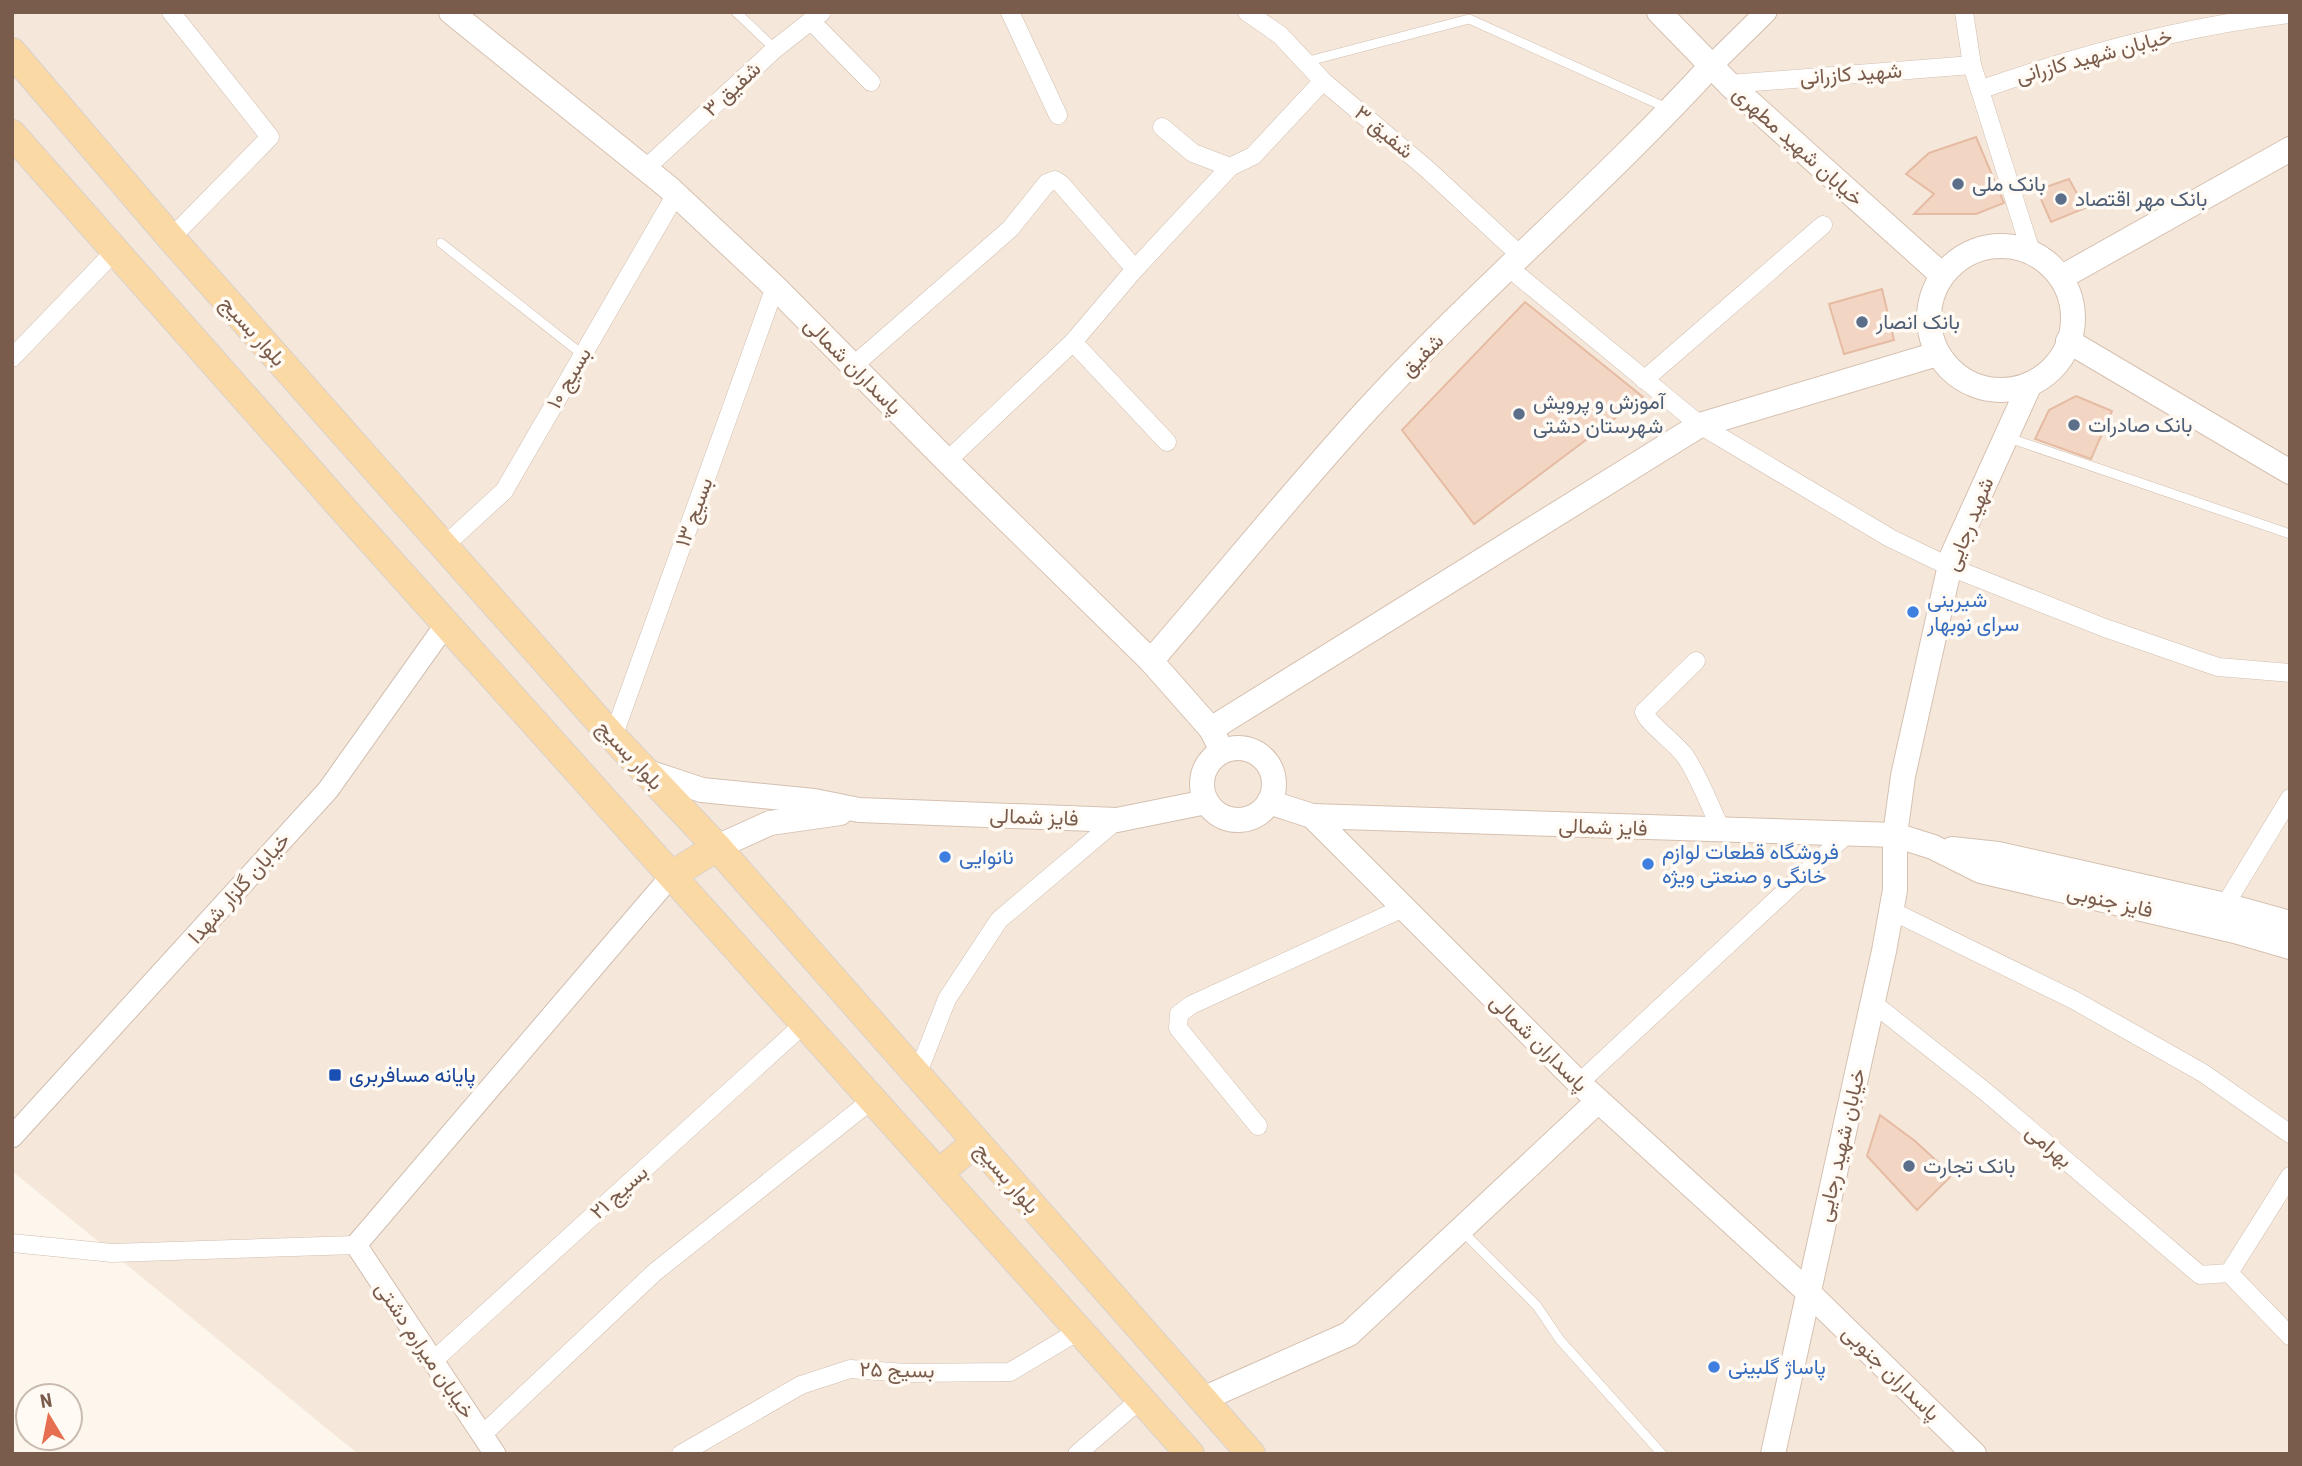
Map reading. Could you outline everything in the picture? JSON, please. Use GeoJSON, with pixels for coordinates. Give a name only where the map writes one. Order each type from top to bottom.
{"type":"FeatureCollection","features":[{"type":"Feature","properties":{"kind":"main road","name":"پاسداران شمالی"},"geometry":{"type":"LineString","coordinates":[[451,12],[676,194],[775,287],[1151,661],[1211,729],[1222,751]]}},
{"type":"Feature","properties":{"kind":"main road","name":"خیابان شهید مطهری"},"geometry":{"type":"LineString","coordinates":[[1659,12],[1729,84],[1942,275]]}},
{"type":"Feature","properties":{"kind":"main road","name":"بلوار بسیج"},"geometry":{"type":"LineString","coordinates":[[12,52],[171,237],[641,769],[717,847],[1251,1454]]}},
{"type":"Feature","properties":{"kind":"main road","name":"شفیق"},"geometry":{"type":"LineString","coordinates":[[1151,661],[1366,411],[1514,261],[1671,109],[1711,66]]}},
{"type":"Feature","properties":{"kind":"main road"},"geometry":{"type":"LineString","coordinates":[[13,136],[446,624],[1191,1454]]}},
{"type":"Feature","properties":{"kind":"main road"},"geometry":{"type":"LineString","coordinates":[[2062,277],[2290,149]]}},
{"type":"Feature","properties":{"kind":"main road"},"geometry":{"type":"LineString","coordinates":[[2007,246],[2031,252],[2062,277],[2073,309],[2064,353],[2049,371],[2030,384],[2008,390],[1985,388],[1963,380],[1937,354],[1928,322],[1931,297],[1942,275],[1960,258],[1983,248],[2007,246]]}},
{"type":"Feature","properties":{"kind":"main road"},"geometry":{"type":"LineString","coordinates":[[2068,341],[2290,472]]}},
{"type":"Feature","properties":{"kind":"main road"},"geometry":{"type":"LineString","coordinates":[[1211,729],[1700,425],[1937,354]]}},
{"type":"Feature","properties":{"kind":"main road","name":"شهید رجایی"},"geometry":{"type":"LineString","coordinates":[[1895,835],[1903,776],[1950,567],[2004,436],[2030,384]]}},
{"type":"Feature","properties":{"kind":"main road"},"geometry":{"type":"LineString","coordinates":[[1237,748],[1252,751],[1264,760],[1272,772],[1274,787],[1269,802],[1259,813],[1245,819],[1230,819],[1217,813],[1206,802],[1201,788],[1203,773],[1210,760],[1222,751],[1237,748]]}},
{"type":"Feature","properties":{"kind":"main road","name":"فایز شمالی"},"geometry":{"type":"LineString","coordinates":[[641,769],[702,790],[814,801],[859,810],[1116,820],[1206,802]]}},
{"type":"Feature","properties":{"kind":"main road","name":"پاسداران شمالی"},"geometry":{"type":"LineString","coordinates":[[1269,802],[1312,816],[1579,1083],[1808,1292]]}},
{"type":"Feature","properties":{"kind":"main road","name":"فایز شمالی"},"geometry":{"type":"LineString","coordinates":[[717,847],[770,823],[859,810]]}},
{"type":"Feature","properties":{"kind":"main road","name":"فایز شمالی"},"geometry":{"type":"LineString","coordinates":[[1312,816],[1895,835]]}},
{"type":"Feature","properties":{"kind":"main road","name":"فایز جنوبی"},"geometry":{"type":"LineString","coordinates":[[1895,835],[1933,847],[1981,871],[2235,931],[2290,947]]}},
{"type":"Feature","properties":{"kind":"main road","name":"خیابان شهید رجایی"},"geometry":{"type":"LineString","coordinates":[[1773,1454],[1892,911],[1895,890],[1895,835]]}},
{"type":"Feature","properties":{"kind":"main road"},"geometry":{"type":"LineString","coordinates":[[672,875],[717,847]]}},
{"type":"Feature","properties":{"kind":"main road","name":"فایز جنوبی"},"geometry":{"type":"LineString","coordinates":[[1933,847],[1998,854],[2225,905],[2290,923]]}},
{"type":"Feature","properties":{"kind":"main road"},"geometry":{"type":"LineString","coordinates":[[1203,1399],[1349,1334],[1598,1101]]}},
{"type":"Feature","properties":{"kind":"main road"},"geometry":{"type":"LineString","coordinates":[[939,1173],[976,1142]]}},
{"type":"Feature","properties":{"kind":"main road","name":"پاسداران جنوبی"},"geometry":{"type":"LineString","coordinates":[[1808,1292],[1974,1454]]}},
{"type":"Feature","properties":{"kind":"street"},"geometry":{"type":"LineString","coordinates":[[171,12],[270,137],[171,237]]}},
{"type":"Feature","properties":{"kind":"street"},"geometry":{"type":"LineString","coordinates":[[1010,12],[1058,115]]}},
{"type":"Feature","properties":{"kind":"street","name":"شفیق ۳"},"geometry":{"type":"LineString","coordinates":[[1247,12],[1280,35],[1323,81],[1427,169],[1514,261],[1644,380],[1700,425],[1890,538],[1950,567],[2105,628],[2218,667],[2290,673]]}},
{"type":"Feature","properties":{"kind":"street"},"geometry":{"type":"LineString","coordinates":[[1711,66],[1766,12]]}},
{"type":"Feature","properties":{"kind":"street"},"geometry":{"type":"LineString","coordinates":[[1964,12],[1972,65],[1982,89],[2031,252]]}},
{"type":"Feature","properties":{"kind":"street","name":"خیابان شهید کازرانی"},"geometry":{"type":"LineString","coordinates":[[1982,89],[2065,60],[2143,40],[2288,13]]}},
{"type":"Feature","properties":{"kind":"street"},"geometry":{"type":"LineString","coordinates":[[816,17],[871,82]]}},
{"type":"Feature","properties":{"kind":"street","name":"شفیق ۳"},"geometry":{"type":"LineString","coordinates":[[645,169],[775,49],[816,17]]}},
{"type":"Feature","properties":{"kind":"street","name":"شهید کازرانی"},"geometry":{"type":"LineString","coordinates":[[1729,84],[1972,65]]}},
{"type":"Feature","properties":{"kind":"street"},"geometry":{"type":"LineString","coordinates":[[947,461],[1073,342],[1135,269],[1230,167],[1253,156],[1323,81]]}},
{"type":"Feature","properties":{"kind":"street"},"geometry":{"type":"LineString","coordinates":[[1162,128],[1193,153],[1230,167]]}},
{"type":"Feature","properties":{"kind":"street"},"geometry":{"type":"LineString","coordinates":[[853,366],[1010,229],[1047,183],[1055,180],[1135,269]]}},
{"type":"Feature","properties":{"kind":"street","name":"بسیج ۱۰"},"geometry":{"type":"LineString","coordinates":[[444,546],[504,491],[676,194]]}},
{"type":"Feature","properties":{"kind":"street"},"geometry":{"type":"LineString","coordinates":[[1644,380],[1823,225]]}},
{"type":"Feature","properties":{"kind":"street"},"geometry":{"type":"LineString","coordinates":[[12,358],[115,251]]}},
{"type":"Feature","properties":{"kind":"street","name":"بسیج ۱۳"},"geometry":{"type":"LineString","coordinates":[[613,737],[775,287]]}},
{"type":"Feature","properties":{"kind":"street"},"geometry":{"type":"LineString","coordinates":[[1073,342],[1167,442]]}},
{"type":"Feature","properties":{"kind":"street","name":"خیابان گلزار شهدا"},"geometry":{"type":"LineString","coordinates":[[12,1137],[328,790],[446,624]]}},
{"type":"Feature","properties":{"kind":"street"},"geometry":{"type":"LineString","coordinates":[[1696,661],[1644,712],[1646,718],[1672,739],[1688,760],[1722,831]]}},
{"type":"Feature","properties":{"kind":"street"},"geometry":{"type":"LineString","coordinates":[[2225,905],[2290,798]]}},
{"type":"Feature","properties":{"kind":"street"},"geometry":{"type":"LineString","coordinates":[[917,1075],[947,999],[999,920],[1116,820]]}},
{"type":"Feature","properties":{"kind":"street"},"geometry":{"type":"LineString","coordinates":[[1579,1083],[1846,835]]}},
{"type":"Feature","properties":{"kind":"street"},"geometry":{"type":"LineString","coordinates":[[12,1243],[112,1253],[356,1245],[672,875]]}},
{"type":"Feature","properties":{"kind":"street"},"geometry":{"type":"LineString","coordinates":[[1258,1126],[1178,1028],[1179,1014],[1191,1005],[1403,908]]}},
{"type":"Feature","properties":{"kind":"street"},"geometry":{"type":"LineString","coordinates":[[1892,911],[2074,1000],[2203,1073],[2290,1134]]}},
{"type":"Feature","properties":{"kind":"street","name":"بهرامی"},"geometry":{"type":"LineString","coordinates":[[1873,1003],[1987,1093],[2200,1275],[2229,1273]]}},
{"type":"Feature","properties":{"kind":"street","name":"بسیج ۲۱"},"geometry":{"type":"LineString","coordinates":[[433,1361],[805,1023]]}},
{"type":"Feature","properties":{"kind":"street"},"geometry":{"type":"LineString","coordinates":[[482,1435],[655,1272],[873,1099]]}},
{"type":"Feature","properties":{"kind":"street"},"geometry":{"type":"LineString","coordinates":[[2290,1176],[2229,1273],[2290,1336]]}},
{"type":"Feature","properties":{"kind":"street","name":"خیابان میرارم دشتی"},"geometry":{"type":"LineString","coordinates":[[356,1245],[495,1454]]}},
{"type":"Feature","properties":{"kind":"street","name":"بسیج ۲۵"},"geometry":{"type":"LineString","coordinates":[[681,1454],[801,1385],[850,1369],[906,1373],[1010,1372],[1080,1330]]}},
{"type":"Feature","properties":{"kind":"street"},"geometry":{"type":"LineString","coordinates":[[1077,1454],[1142,1398]]}},
{"type":"Feature","properties":{"kind":"lane"},"geometry":{"type":"LineString","coordinates":[[736,12],[775,49]]}},
{"type":"Feature","properties":{"kind":"lane"},"geometry":{"type":"LineString","coordinates":[[1305,62],[1469,19],[1671,109]]}},
{"type":"Feature","properties":{"kind":"lane"},"geometry":{"type":"LineString","coordinates":[[441,243],[583,355]]}},
{"type":"Feature","properties":{"kind":"lane"},"geometry":{"type":"LineString","coordinates":[[2004,436],[2290,534]]}},
{"type":"Feature","properties":{"kind":"lane"},"geometry":{"type":"LineString","coordinates":[[1461,1230],[1537,1306],[1560,1340],[1662,1454]]}},
{"type":"Feature","properties":{"kind":"shaded area"},"geometry":{"type":"Polygon","coordinates":[[[12,12],[2290,12],[2290,1454],[358,1454],[12,1171],[12,12]]]}},
{"type":"Feature","properties":{"kind":"building","name":"بانک ملی"},"geometry":{"type":"Polygon","coordinates":[[[1976,137],[2004,203],[1976,214],[1914,214],[1934,194],[1906,174],[1929,153],[1976,137]]]}},
{"type":"Feature","properties":{"kind":"building","name":"بانک مهر اقتصاد"},"geometry":{"type":"Polygon","coordinates":[[[2069,179],[2085,208],[2051,222],[2037,190],[2069,179]]]}},
{"type":"Feature","properties":{"kind":"building","name":"بانک انصار"},"geometry":{"type":"Polygon","coordinates":[[[1882,289],[1894,340],[1844,354],[1829,304],[1882,289]]]}},
{"type":"Feature","properties":{"kind":"building","name":"آموزش و پرویش شهرستان دشتی"},"geometry":{"type":"Polygon","coordinates":[[[1525,302],[1643,397],[1474,524],[1402,430],[1525,302]]]}},
{"type":"Feature","properties":{"kind":"building","name":"بانک صادرات"},"geometry":{"type":"Polygon","coordinates":[[[2076,396],[2112,411],[2091,459],[2035,439],[2049,410],[2076,396]]]}},
{"type":"Feature","properties":{"kind":"building","name":"بانک تجارت"},"geometry":{"type":"Polygon","coordinates":[[[1880,1115],[1915,1141],[1952,1175],[1917,1210],[1867,1156],[1880,1115]]]}},
{"type":"Feature","properties":{"kind":"place","name":"بانک ملی"},"geometry":{"type":"Point","coordinates":[1958,184]}},
{"type":"Feature","properties":{"kind":"place","name":"بانک مهر اقتصاد"},"geometry":{"type":"Point","coordinates":[2061,199]}},
{"type":"Feature","properties":{"kind":"place","name":"بانک انصار"},"geometry":{"type":"Point","coordinates":[1862,322]}},
{"type":"Feature","properties":{"kind":"place","name":"آموزش و پرویش شهرستان دشتی"},"geometry":{"type":"Point","coordinates":[1519,414]}},
{"type":"Feature","properties":{"kind":"place","name":"بانک صادرات"},"geometry":{"type":"Point","coordinates":[2074,425]}},
{"type":"Feature","properties":{"kind":"place","name":"شیرینی سرای نوبهار"},"geometry":{"type":"Point","coordinates":[1913,612]}},
{"type":"Feature","properties":{"kind":"place","name":"نانوایی"},"geometry":{"type":"Point","coordinates":[945,857]}},
{"type":"Feature","properties":{"kind":"place","name":"فروشگاه قطعات لوازم خانگی و صنعتی ویژه"},"geometry":{"type":"Point","coordinates":[1648,864]}},
{"type":"Feature","properties":{"kind":"place","name":"پایانه مسافربری"},"geometry":{"type":"Point","coordinates":[335,1075]}},
{"type":"Feature","properties":{"kind":"place","name":"بانک تجارت"},"geometry":{"type":"Point","coordinates":[1909,1166]}},
{"type":"Feature","properties":{"kind":"place","name":"پاساژ گلبینی"},"geometry":{"type":"Point","coordinates":[1714,1367]}}]}
